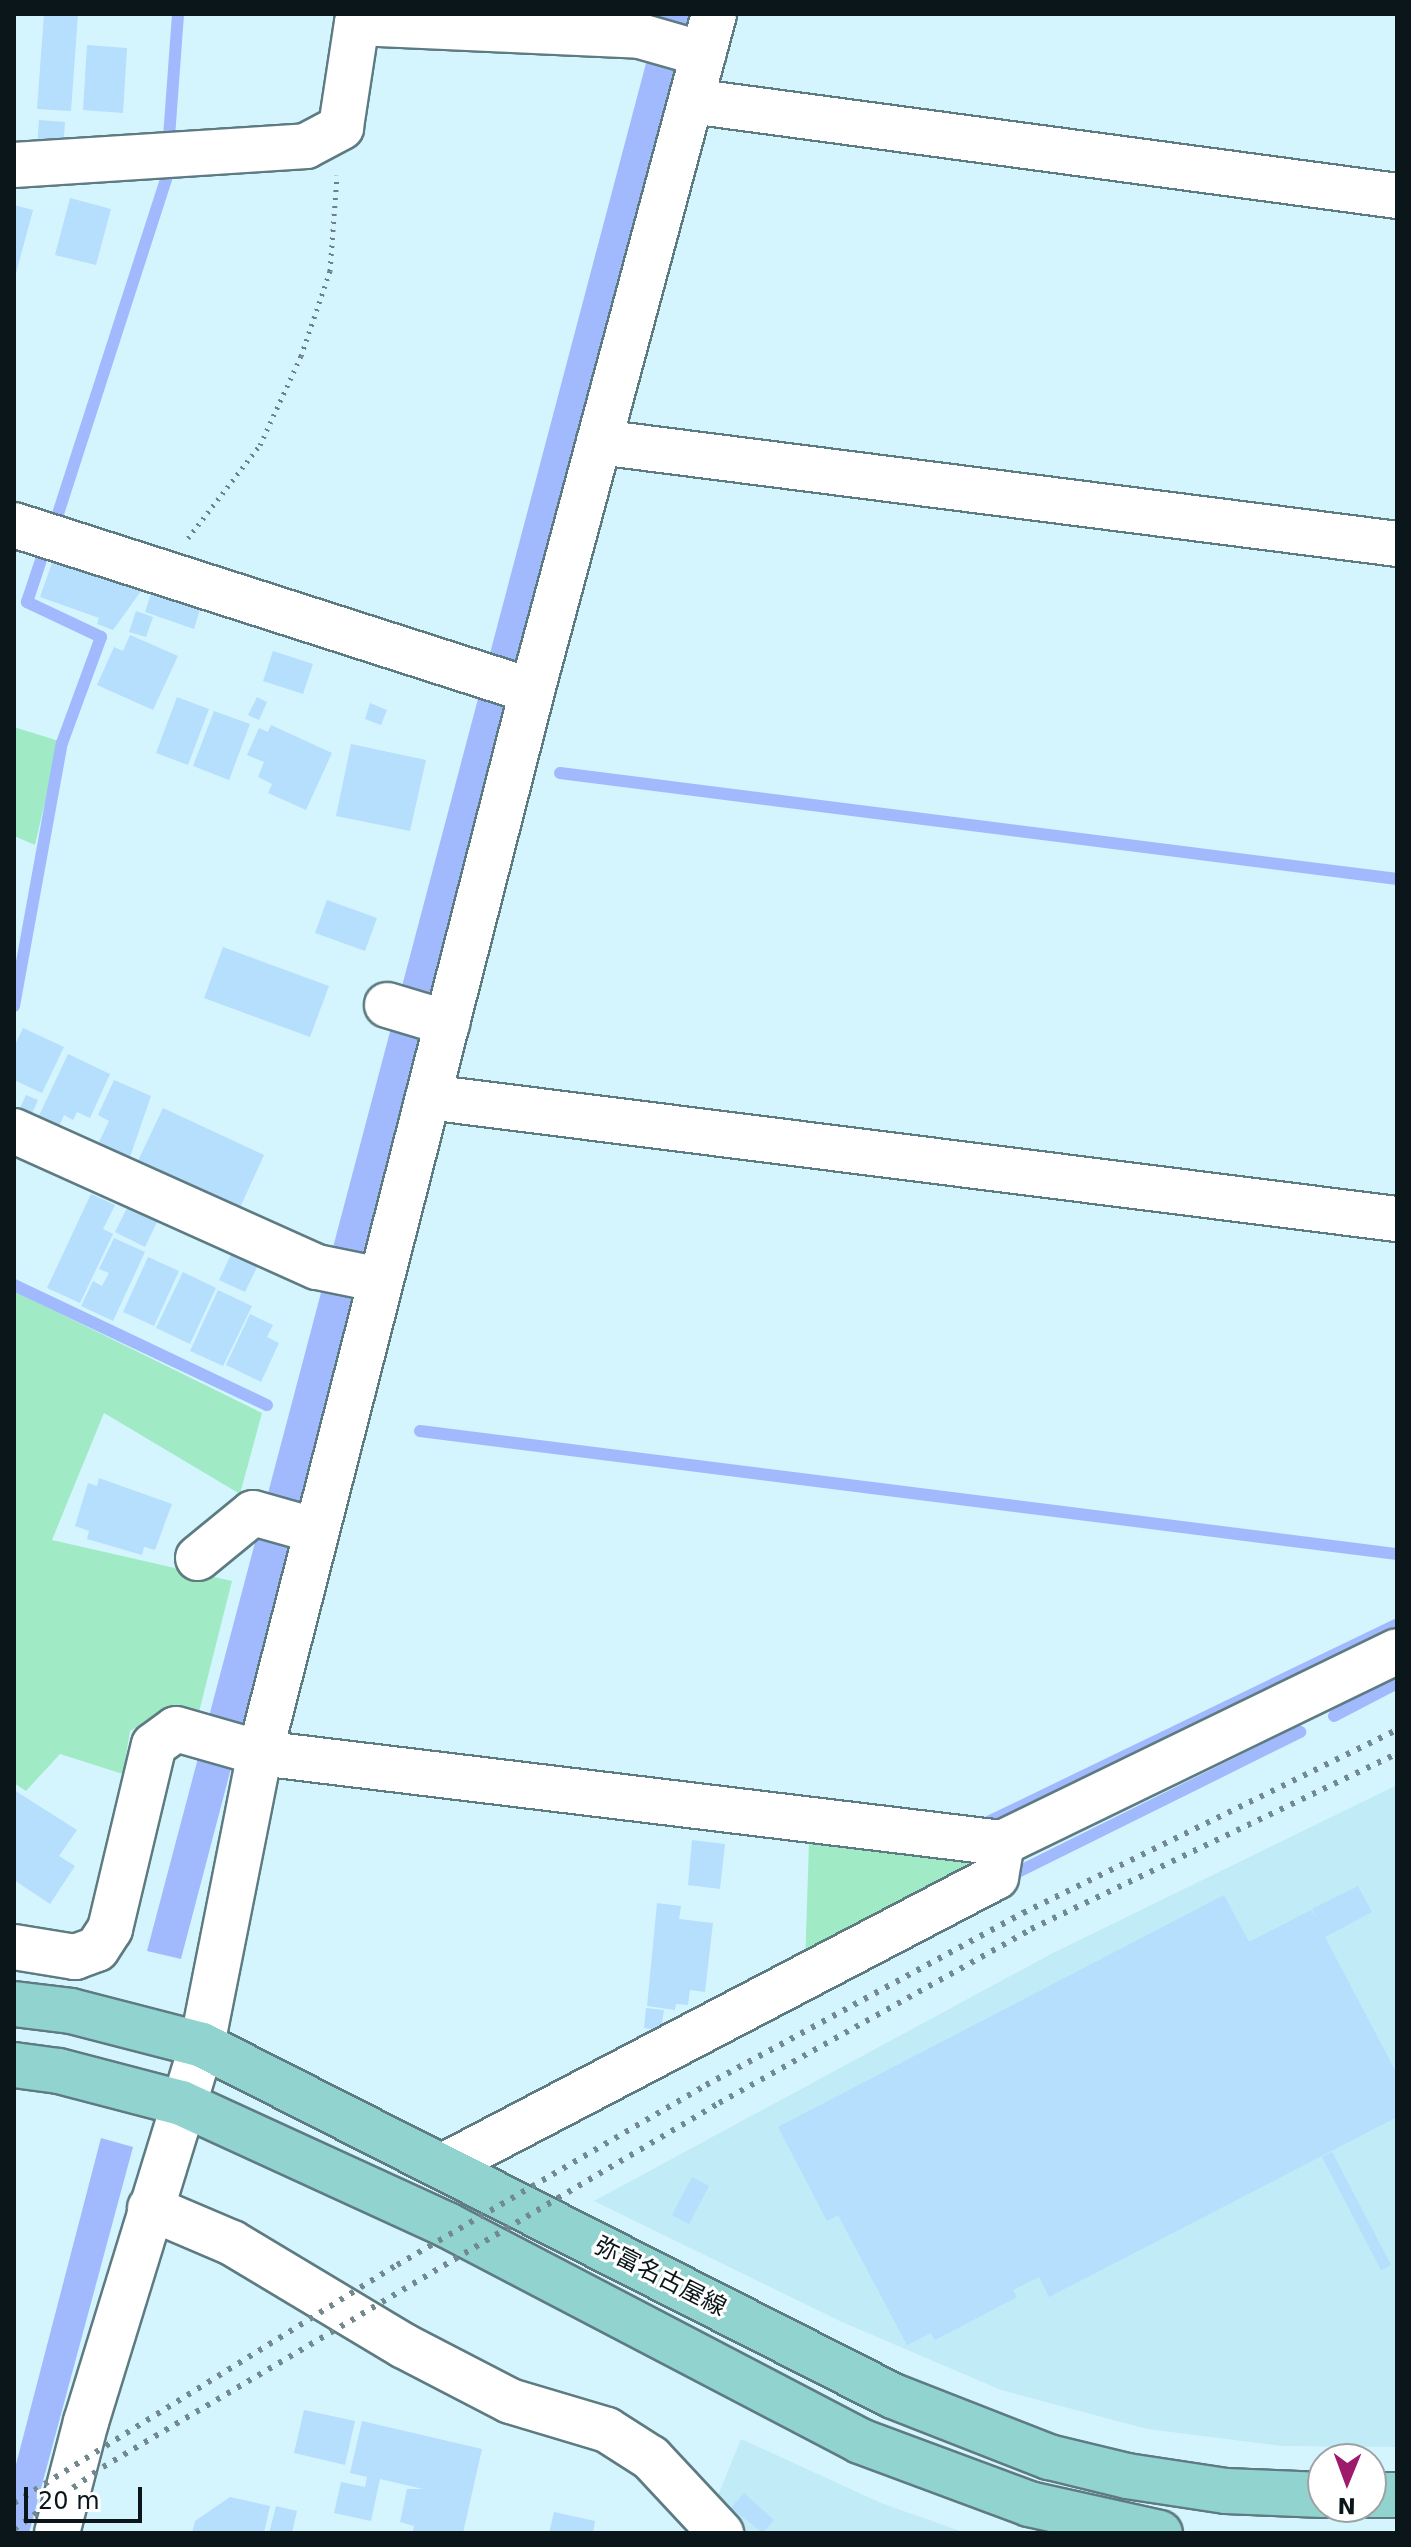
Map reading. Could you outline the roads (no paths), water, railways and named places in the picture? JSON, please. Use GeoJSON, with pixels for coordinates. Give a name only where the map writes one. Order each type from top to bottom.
{"type":"FeatureCollection","features":[{"type":"Feature","properties":{"kind":"main road","name":"弥富名古屋線"},"geometry":{"type":"LineString","coordinates":[[14,2004],[71,2011],[202,2045],[893,2396],[1049,2457],[1127,2476],[1226,2491],[1307,2494]]}},
{"type":"Feature","properties":{"kind":"main road"},"geometry":{"type":"LineString","coordinates":[[14,2065],[59,2071],[181,2103],[447,2225],[860,2441],[1029,2504],[1160,2533]]}},
{"type":"Feature","properties":{"kind":"street"},"geometry":{"type":"LineString","coordinates":[[14,165],[90,164],[306,146],[341,127],[357,23],[702,40],[691,101],[599,442],[526,689],[440,1020],[428,1097],[373,1279],[253,1751],[202,2045],[181,2103],[57,2533]]}},
{"type":"Feature","properties":{"kind":"street"},"geometry":{"type":"LineString","coordinates":[[691,101],[1397,196]]}},
{"type":"Feature","properties":{"kind":"street"},"geometry":{"type":"LineString","coordinates":[[599,442],[1397,544]]}},
{"type":"Feature","properties":{"kind":"street"},"geometry":{"type":"LineString","coordinates":[[14,525],[526,689]]}},
{"type":"Feature","properties":{"kind":"street"},"geometry":{"type":"LineString","coordinates":[[387,1005],[440,1020]]}},
{"type":"Feature","properties":{"kind":"street"},"geometry":{"type":"LineString","coordinates":[[428,1097],[1397,1219]]}},
{"type":"Feature","properties":{"kind":"street"},"geometry":{"type":"LineString","coordinates":[[14,1131],[317,1267],[373,1279]]}},
{"type":"Feature","properties":{"kind":"street"},"geometry":{"type":"LineString","coordinates":[[198,1558],[253,1513],[310,1528]]}},
{"type":"Feature","properties":{"kind":"street"},"geometry":{"type":"LineString","coordinates":[[14,1947],[75,1957],[97,1949],[110,1929],[154,1745],[176,1729],[253,1751],[1002,1843],[1397,1651]]}},
{"type":"Feature","properties":{"kind":"street"},"geometry":{"type":"LineString","coordinates":[[443,2166],[996,1877],[1002,1843]]}},
{"type":"Feature","properties":{"kind":"street"},"geometry":{"type":"LineString","coordinates":[[150,2208],[232,2243],[404,2346],[510,2401],[607,2430],[651,2458],[721,2533]]}},
{"type":"Feature","properties":{"kind":"water"},"geometry":{"type":"Polygon","coordinates":[[[659,14],[691,14],[181,1959],[147,1951],[659,14]]]}},
{"type":"Feature","properties":{"kind":"water"},"geometry":{"type":"Polygon","coordinates":[[[101,2138],[133,2147],[29,2533],[14,2533],[14,2472],[101,2138]]]}},
{"type":"Feature","properties":{"kind":"waterway"},"geometry":{"type":"LineString","coordinates":[[169,137],[178,14]]}},
{"type":"Feature","properties":{"kind":"waterway"},"geometry":{"type":"LineString","coordinates":[[56,520],[170,168]]}},
{"type":"Feature","properties":{"kind":"waterway"},"geometry":{"type":"LineString","coordinates":[[14,1006],[62,743],[101,637],[27,602],[43,554]]}},
{"type":"Feature","properties":{"kind":"waterway"},"geometry":{"type":"LineString","coordinates":[[560,773],[1397,879]]}},
{"type":"Feature","properties":{"kind":"waterway"},"geometry":{"type":"LineString","coordinates":[[14,1285],[267,1405]]}},
{"type":"Feature","properties":{"kind":"waterway"},"geometry":{"type":"LineString","coordinates":[[420,1431],[1397,1554]]}},
{"type":"Feature","properties":{"kind":"waterway"},"geometry":{"type":"LineString","coordinates":[[982,1825],[1397,1624]]}},
{"type":"Feature","properties":{"kind":"waterway"},"geometry":{"type":"LineString","coordinates":[[1334,1716],[1397,1683]]}},
{"type":"Feature","properties":{"kind":"waterway"},"geometry":{"type":"LineString","coordinates":[[1020,1871],[1300,1732]]}},
{"type":"Feature","properties":{"kind":"railway"},"geometry":{"type":"LineString","coordinates":[[14,2503],[397,2265],[706,2085],[1023,1913],[1397,1730]]}},
{"type":"Feature","properties":{"kind":"railway"},"geometry":{"type":"LineString","coordinates":[[14,2529],[103,2467],[719,2103],[1031,1929],[1397,1754]]}}]}
